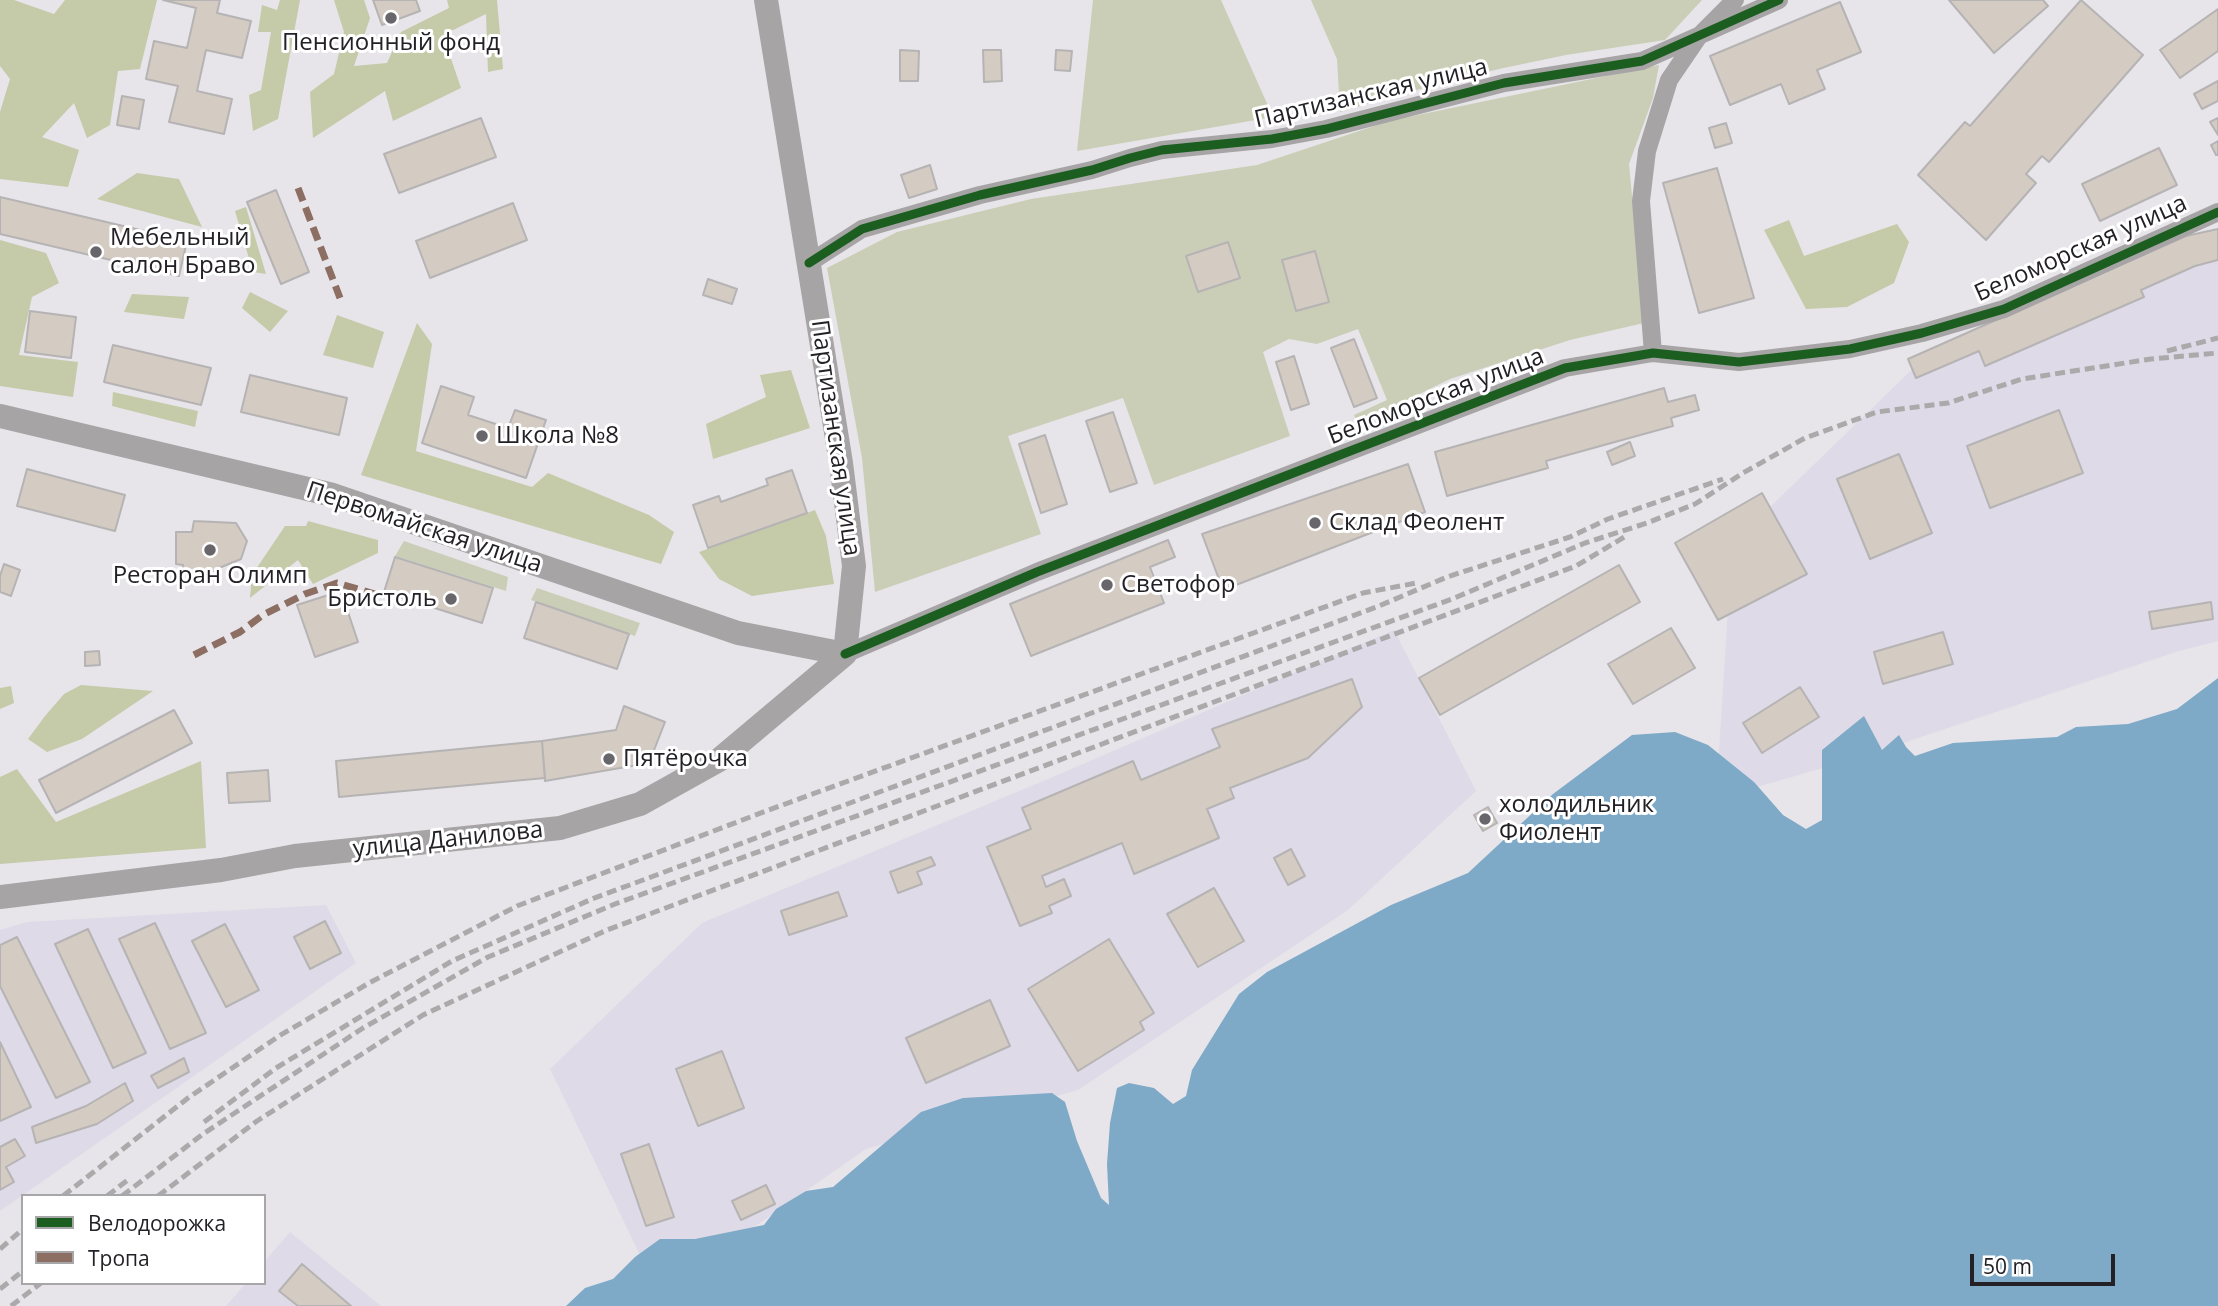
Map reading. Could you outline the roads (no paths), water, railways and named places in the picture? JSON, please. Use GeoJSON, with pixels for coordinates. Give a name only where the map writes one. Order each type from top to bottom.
{"type":"FeatureCollection","features":[{"type":"Feature","properties":{"kind":"main road","name":"Партизанская улица"},"geometry":{"type":"LineString","coordinates":[[766,0],[842,463],[854,566],[845,654]]}},
{"type":"Feature","properties":{"kind":"main road","name":"Первомайская улица"},"geometry":{"type":"LineString","coordinates":[[0,416],[333,495],[738,632],[845,654]]}},
{"type":"Feature","properties":{"kind":"main road","name":"улица Данилова"},"geometry":{"type":"LineString","coordinates":[[0,897],[221,870],[295,856],[560,828],[639,804],[719,760],[845,654]]}},
{"type":"Feature","properties":{"kind":"street"},"geometry":{"type":"LineString","coordinates":[[1653,353],[1641,201],[1647,151],[1669,80],[1699,36],[1735,0]]}},
{"type":"Feature","properties":{"kind":"street","name":"Партизанская улица"},"geometry":{"type":"LineString","coordinates":[[809,263],[862,229],[980,195],[1092,170],[1162,150],[1326,129],[1504,83],[1642,61],[1779,0]]}},
{"type":"Feature","properties":{"kind":"street","name":"Беломорская улица"},"geometry":{"type":"LineString","coordinates":[[845,654],[1037,572],[1565,368],[1653,353],[1739,362],[1850,349],[1922,333],[2004,309],[2218,212]]}},
{"type":"Feature","properties":{"kind":"water"},"geometry":{"type":"Polygon","coordinates":[[[2218,678],[2218,1306],[566,1306],[585,1288],[613,1279],[635,1257],[660,1239],[695,1239],[764,1225],[776,1209],[806,1191],[833,1187],[921,1112],[963,1098],[1052,1093],[1065,1102],[1077,1141],[1101,1198],[1109,1205],[1107,1164],[1110,1123],[1117,1088],[1129,1083],[1154,1088],[1173,1104],[1186,1096],[1192,1070],[1239,994],[1267,972],[1391,905],[1468,873],[1553,794],[1632,735],[1675,732],[1708,745],[1754,782],[1783,815],[1806,829],[1822,820],[1822,750],[1864,716],[1882,750],[1899,735],[1915,756],[1953,743],[2057,737],[2076,727],[2128,724],[2177,709],[2218,678]]]}},
{"type":"Feature","properties":{"kind":"railway"},"geometry":{"type":"LineString","coordinates":[[2167,351],[2218,338]]}},
{"type":"Feature","properties":{"kind":"railway"},"geometry":{"type":"LineString","coordinates":[[125,1194],[203,1134],[363,1028],[488,957],[615,904],[1452,599],[1585,543],[1647,523],[1695,504],[1805,438],[1877,412],[1948,403],[2022,379],[2151,359],[2218,353]]}},
{"type":"Feature","properties":{"kind":"railway"},"geometry":{"type":"LineString","coordinates":[[204,1122],[276,1068],[452,961],[592,899],[1379,606],[1447,577],[1570,537],[1608,519],[1723,479]]}},
{"type":"Feature","properties":{"kind":"railway"},"geometry":{"type":"LineString","coordinates":[[161,1194],[257,1121],[423,1015],[607,930],[1576,566],[1626,536]]}},
{"type":"Feature","properties":{"kind":"railway"},"geometry":{"type":"LineString","coordinates":[[66,1194],[188,1098],[279,1036],[369,983],[517,906],[766,811],[1363,593],[1416,583]]}},
{"type":"Feature","properties":{"kind":"railway"},"geometry":{"type":"LineString","coordinates":[[110,1194],[129,1179]]}},
{"type":"Feature","properties":{"kind":"railway"},"geometry":{"type":"LineString","coordinates":[[0,1249],[21,1231]]}},
{"type":"Feature","properties":{"kind":"railway"},"geometry":{"type":"LineString","coordinates":[[0,1289],[21,1273]]}},
{"type":"Feature","properties":{"kind":"railway"},"geometry":{"type":"LineString","coordinates":[[11,1306],[38,1285]]}},
{"type":"Feature","properties":{"kind":"place","name":"Пенсионный фонд"},"geometry":{"type":"Point","coordinates":[391,18]}},
{"type":"Feature","properties":{"kind":"place","name":"Мебельный салон Браво"},"geometry":{"type":"Point","coordinates":[96,252]}},
{"type":"Feature","properties":{"kind":"place","name":"Школа №8"},"geometry":{"type":"Point","coordinates":[482,436]}},
{"type":"Feature","properties":{"kind":"place","name":"Склад Феолент"},"geometry":{"type":"Point","coordinates":[1315,523]}},
{"type":"Feature","properties":{"kind":"place","name":"Ресторан Олимп"},"geometry":{"type":"Point","coordinates":[210,550]}},
{"type":"Feature","properties":{"kind":"place","name":"Светофор"},"geometry":{"type":"Point","coordinates":[1107,585]}},
{"type":"Feature","properties":{"kind":"place","name":"Бристоль"},"geometry":{"type":"Point","coordinates":[451,599]}},
{"type":"Feature","properties":{"kind":"place","name":"Пятёрочка"},"geometry":{"type":"Point","coordinates":[609,759]}},
{"type":"Feature","properties":{"kind":"place","name":"холодильник Фиолент"},"geometry":{"type":"Point","coordinates":[1485,819]}}]}
